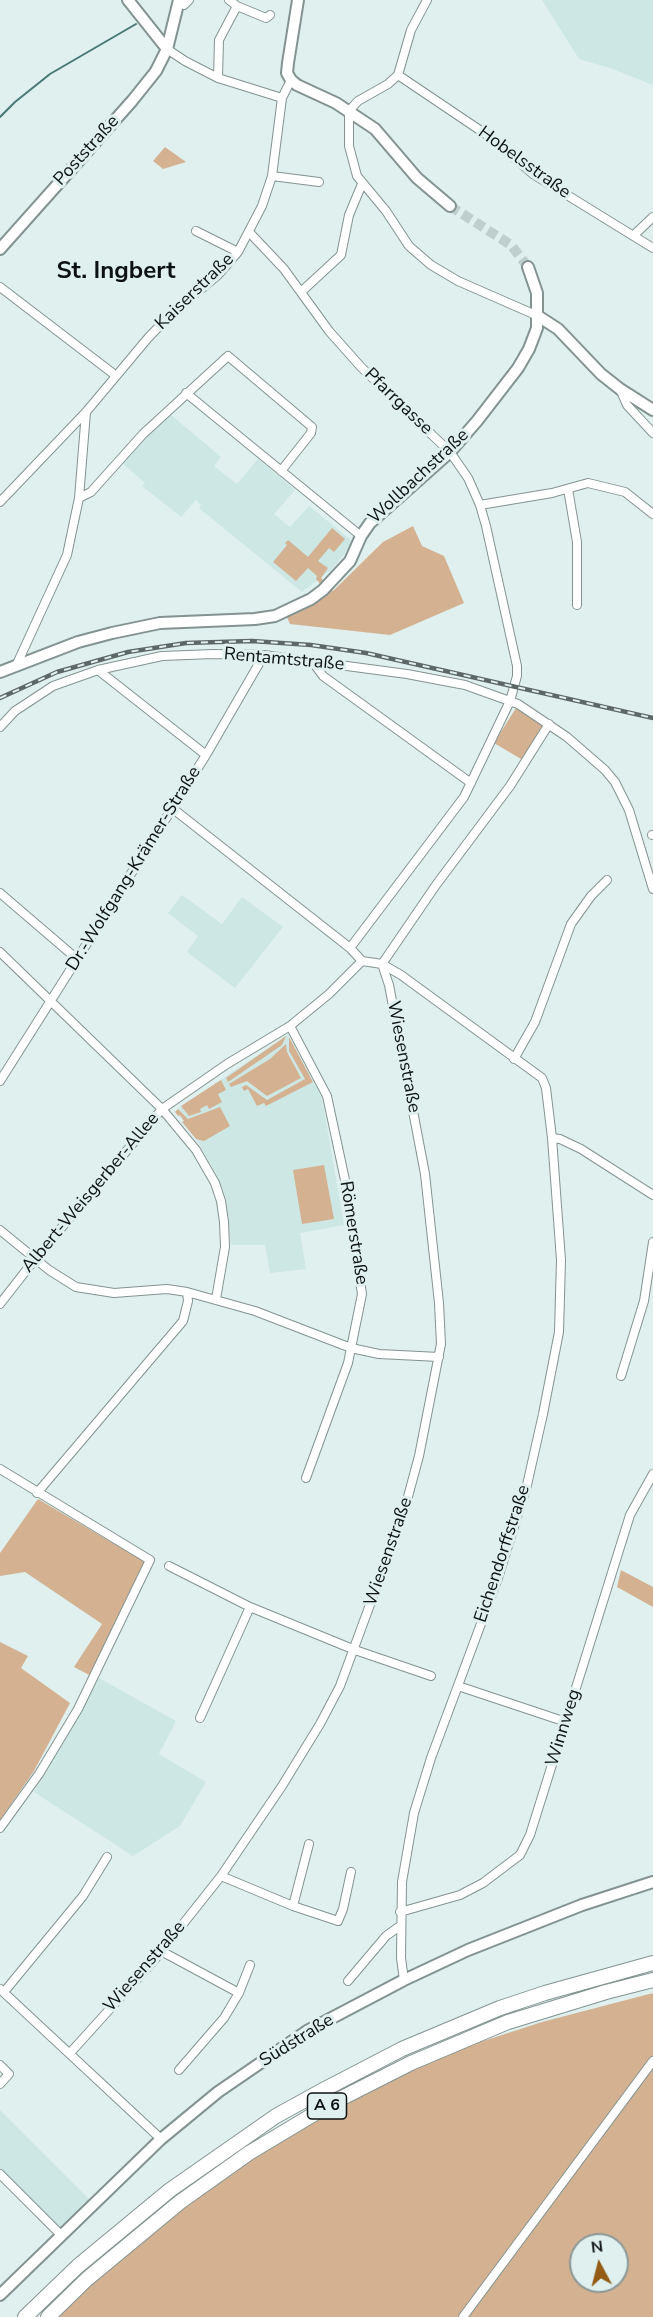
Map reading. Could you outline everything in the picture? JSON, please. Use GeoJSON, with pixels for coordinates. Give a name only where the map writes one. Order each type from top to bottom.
{"type":"FeatureCollection","features":[{"type":"Feature","properties":{"kind":"highway","name":"A 6"},"geometry":{"type":"LineString","coordinates":[[25,2317],[78,2266],[170,2190],[276,2116],[325,2088],[402,2049],[500,2008],[568,1986],[653,1963]]}},
{"type":"Feature","properties":{"kind":"highway","name":"A 6"},"geometry":{"type":"LineString","coordinates":[[48,2317],[87,2278],[180,2202],[249,2153],[334,2102],[411,2063],[508,2022],[653,1980]]}},
{"type":"Feature","properties":{"kind":"street"},"geometry":{"type":"LineString","coordinates":[[128,0],[167,49],[186,62],[218,78],[282,98]]}},
{"type":"Feature","properties":{"kind":"street"},"geometry":{"type":"LineString","coordinates":[[230,0],[237,6],[266,18],[270,15]]}},
{"type":"Feature","properties":{"kind":"street"},"geometry":{"type":"LineString","coordinates":[[289,0],[297,5]]}},
{"type":"Feature","properties":{"kind":"street"},"geometry":{"type":"LineString","coordinates":[[427,0],[411,30],[398,75],[388,84],[358,101],[349,111],[349,146],[357,176],[386,211],[410,246],[430,265],[467,285],[538,316],[558,329],[601,374],[653,410]]}},
{"type":"Feature","properties":{"kind":"street","name":"Poststraße"},"geometry":{"type":"LineString","coordinates":[[0,249],[156,71],[167,49],[182,1]]}},
{"type":"Feature","properties":{"kind":"street","name":"Kaiserstraße"},"geometry":{"type":"LineString","coordinates":[[0,502],[86,412],[115,375],[170,315],[218,275],[238,252],[262,206],[272,176],[282,98],[291,80],[287,73],[297,5]]}},
{"type":"Feature","properties":{"kind":"street"},"geometry":{"type":"LineString","coordinates":[[218,78],[219,40],[237,6]]}},
{"type":"Feature","properties":{"kind":"street","name":"Hobelsstraße"},"geometry":{"type":"LineString","coordinates":[[398,75],[490,137],[533,174],[653,248]]}},
{"type":"Feature","properties":{"kind":"street"},"geometry":{"type":"LineString","coordinates":[[291,80],[349,111],[375,129],[417,178],[450,206]]}},
{"type":"Feature","properties":{"kind":"street"},"geometry":{"type":"LineString","coordinates":[[272,176],[319,182]]}},
{"type":"Feature","properties":{"kind":"street"},"geometry":{"type":"LineString","coordinates":[[301,292],[341,255],[349,215],[362,184]]}},
{"type":"Feature","properties":{"kind":"street"},"geometry":{"type":"LineString","coordinates":[[634,235],[653,217]]}},
{"type":"Feature","properties":{"kind":"street"},"geometry":{"type":"LineString","coordinates":[[195,231],[238,252]]}},
{"type":"Feature","properties":{"kind":"street","name":"Pfarrgasse"},"geometry":{"type":"LineString","coordinates":[[249,232],[277,261],[329,331],[361,366],[450,452],[468,478],[480,505],[517,666],[517,676],[510,701],[454,814],[350,948]]}},
{"type":"Feature","properties":{"kind":"street","name":"Wollbachstraße"},"geometry":{"type":"LineString","coordinates":[[0,672],[78,642],[137,627],[188,620],[255,619],[288,611],[311,599],[340,572],[355,553],[361,536],[370,523],[450,452],[518,368],[535,337],[538,316],[537,293],[528,267]]}},
{"type":"Feature","properties":{"kind":"street"},"geometry":{"type":"LineString","coordinates":[[0,287],[115,375]]}},
{"type":"Feature","properties":{"kind":"street"},"geometry":{"type":"LineString","coordinates":[[79,498],[91,492],[143,434],[228,356],[312,427],[312,433],[281,471]]}},
{"type":"Feature","properties":{"kind":"street"},"geometry":{"type":"LineString","coordinates":[[620,389],[627,405],[653,434]]}},
{"type":"Feature","properties":{"kind":"street"},"geometry":{"type":"LineString","coordinates":[[186,393],[361,536]]}},
{"type":"Feature","properties":{"kind":"street"},"geometry":{"type":"LineString","coordinates":[[16,666],[67,555],[79,498],[86,412]]}},
{"type":"Feature","properties":{"kind":"street"},"geometry":{"type":"LineString","coordinates":[[480,505],[568,489],[588,483],[625,492],[653,514]]}},
{"type":"Feature","properties":{"kind":"street"},"geometry":{"type":"LineString","coordinates":[[568,489],[577,542],[577,605]]}},
{"type":"Feature","properties":{"kind":"street","name":"Rentamtstraße"},"geometry":{"type":"LineString","coordinates":[[0,727],[15,711],[52,686],[98,670],[162,656],[264,655],[433,678],[465,685],[510,701],[549,724],[595,759],[615,782],[633,821],[653,889]]}},
{"type":"Feature","properties":{"kind":"street","name":"Dr.-Wolfgang-Krämer-Straße"},"geometry":{"type":"LineString","coordinates":[[0,1081],[206,755],[264,655]]}},
{"type":"Feature","properties":{"kind":"street"},"geometry":{"type":"LineString","coordinates":[[312,661],[323,676],[349,696],[471,783]]}},
{"type":"Feature","properties":{"kind":"street"},"geometry":{"type":"LineString","coordinates":[[98,670],[206,755]]}},
{"type":"Feature","properties":{"kind":"street"},"geometry":{"type":"LineString","coordinates":[[172,808],[350,948],[362,961],[382,964],[436,885],[510,786],[549,724]]}},
{"type":"Feature","properties":{"kind":"street"},"geometry":{"type":"LineString","coordinates":[[514,1059],[534,1022],[571,924],[591,896],[607,880]]}},
{"type":"Feature","properties":{"kind":"street"},"geometry":{"type":"LineString","coordinates":[[0,893],[76,959]]}},
{"type":"Feature","properties":{"kind":"street"},"geometry":{"type":"LineString","coordinates":[[0,952],[162,1109],[196,1150],[215,1183],[221,1201],[225,1247],[216,1299]]}},
{"type":"Feature","properties":{"kind":"street","name":"Albert-Weisgerber-Allee"},"geometry":{"type":"LineString","coordinates":[[0,1304],[35,1259],[162,1109],[227,1064],[290,1026],[329,994],[362,961]]}},
{"type":"Feature","properties":{"kind":"street","name":"Eichendorffstraße"},"geometry":{"type":"LineString","coordinates":[[382,964],[401,975],[542,1078],[546,1088],[552,1138],[561,1260],[559,1332],[539,1435],[516,1523],[425,1775],[414,1813],[402,1882],[400,1912],[404,1980]]}},
{"type":"Feature","properties":{"kind":"street","name":"Wiesenstraße"},"geometry":{"type":"LineString","coordinates":[[70,2053],[161,1951],[221,1876],[282,1786],[340,1686],[403,1515],[419,1456],[439,1358],[440,1304],[424,1174],[389,985],[382,964]]}},
{"type":"Feature","properties":{"kind":"street","name":"Römerstraße"},"geometry":{"type":"LineString","coordinates":[[290,1026],[327,1096],[337,1134],[362,1294],[348,1363],[306,1478]]}},
{"type":"Feature","properties":{"kind":"street"},"geometry":{"type":"LineString","coordinates":[[552,1138],[560,1139],[581,1149],[653,1195]]}},
{"type":"Feature","properties":{"kind":"street"},"geometry":{"type":"LineString","coordinates":[[0,1230],[35,1259],[76,1287],[114,1293],[147,1289],[188,1292],[289,1322],[351,1348],[379,1354],[439,1358]]}},
{"type":"Feature","properties":{"kind":"street"},"geometry":{"type":"LineString","coordinates":[[621,1376],[644,1301],[653,1242]]}},
{"type":"Feature","properties":{"kind":"street"},"geometry":{"type":"LineString","coordinates":[[37,1493],[183,1321],[188,1292]]}},
{"type":"Feature","properties":{"kind":"street"},"geometry":{"type":"LineString","coordinates":[[0,1469],[150,1560],[78,1708],[39,1774],[0,1828]]}},
{"type":"Feature","properties":{"kind":"street","name":"Winnweg"},"geometry":{"type":"LineString","coordinates":[[400,1912],[460,1895],[483,1883],[520,1855],[530,1835],[630,1515],[653,1474]]}},
{"type":"Feature","properties":{"kind":"street"},"geometry":{"type":"LineString","coordinates":[[169,1566],[250,1606],[355,1650],[431,1676]]}},
{"type":"Feature","properties":{"kind":"street"},"geometry":{"type":"LineString","coordinates":[[200,1718],[250,1606]]}},
{"type":"Feature","properties":{"kind":"street"},"geometry":{"type":"LineString","coordinates":[[458,1686],[566,1722]]}},
{"type":"Feature","properties":{"kind":"street"},"geometry":{"type":"LineString","coordinates":[[293,1906],[309,1844]]}},
{"type":"Feature","properties":{"kind":"street"},"geometry":{"type":"LineString","coordinates":[[107,1857],[83,1896],[2,1991],[161,2139]]}},
{"type":"Feature","properties":{"kind":"street"},"geometry":{"type":"LineString","coordinates":[[221,1876],[293,1906],[338,1921],[351,1872]]}},
{"type":"Feature","properties":{"kind":"street","name":"Südstraße"},"geometry":{"type":"LineString","coordinates":[[0,2295],[161,2139],[218,2092],[307,2031],[404,1980],[468,1950],[627,1889],[653,1882]]}},
{"type":"Feature","properties":{"kind":"street"},"geometry":{"type":"LineString","coordinates":[[348,1981],[386,1936],[400,1926]]}},
{"type":"Feature","properties":{"kind":"street"},"geometry":{"type":"LineString","coordinates":[[161,1951],[239,1993]]}},
{"type":"Feature","properties":{"kind":"street"},"geometry":{"type":"LineString","coordinates":[[179,2070],[224,2018],[239,1993],[250,1965]]}},
{"type":"Feature","properties":{"kind":"street"},"geometry":{"type":"LineString","coordinates":[[463,2317],[653,2061]]}},
{"type":"Feature","properties":{"kind":"street"},"geometry":{"type":"LineString","coordinates":[[0,2065],[9,2074],[0,2084]]}},
{"type":"Feature","properties":{"kind":"street"},"geometry":{"type":"LineString","coordinates":[[0,2174],[61,2235]]}},
{"type":"Feature","properties":{"kind":"shaded area"},"geometry":{"type":"Polygon","coordinates":[[[542,0],[653,0],[653,85],[579,59],[542,0]]]}},
{"type":"Feature","properties":{"kind":"shaded area"},"geometry":{"type":"Polygon","coordinates":[[[165,147],[186,162],[163,169],[153,161],[165,147]]]}},
{"type":"Feature","properties":{"kind":"shaded area"},"geometry":{"type":"Polygon","coordinates":[[[170,414],[221,457],[214,466],[237,484],[258,459],[295,490],[274,514],[290,527],[309,506],[350,539],[351,544],[332,569],[302,592],[199,508],[201,505],[196,500],[181,517],[142,486],[145,483],[121,462],[170,414]]]}},
{"type":"Feature","properties":{"kind":"shaded area"},"geometry":{"type":"Polygon","coordinates":[[[413,526],[422,546],[444,556],[464,603],[390,635],[290,624],[286,615],[328,593],[316,579],[317,576],[308,568],[296,581],[273,562],[287,545],[285,543],[288,540],[308,557],[332,528],[345,539],[334,552],[329,548],[318,561],[328,568],[321,578],[333,591],[383,542],[413,526]]]}},
{"type":"Feature","properties":{"kind":"shaded area"},"geometry":{"type":"Polygon","coordinates":[[[516,708],[545,726],[521,759],[494,743],[516,708]]]}},
{"type":"Feature","properties":{"kind":"shaded area"},"geometry":{"type":"Polygon","coordinates":[[[182,895],[222,924],[242,897],[283,927],[235,988],[187,952],[198,936],[168,913],[182,895]]]}},
{"type":"Feature","properties":{"kind":"shaded area"},"geometry":{"type":"Polygon","coordinates":[[[288,1035],[322,1098],[344,1225],[300,1233],[306,1269],[270,1273],[265,1245],[231,1245],[225,1196],[217,1175],[196,1139],[182,1122],[184,1121],[175,1112],[288,1035]]]}},
{"type":"Feature","properties":{"kind":"shaded area"},"geometry":{"type":"Polygon","coordinates":[[[286,1036],[282,1045],[228,1082],[226,1078],[286,1036]]]}},
{"type":"Feature","properties":{"kind":"shaded area"},"geometry":{"type":"Polygon","coordinates":[[[289,1037],[313,1082],[266,1106],[264,1103],[257,1106],[248,1089],[244,1091],[242,1087],[246,1085],[267,1100],[305,1079],[289,1051],[289,1037]]]}},
{"type":"Feature","properties":{"kind":"shaded area"},"geometry":{"type":"Polygon","coordinates":[[[286,1044],[287,1052],[301,1078],[267,1096],[247,1081],[231,1087],[229,1084],[270,1059],[286,1044]]]}},
{"type":"Feature","properties":{"kind":"shaded area"},"geometry":{"type":"Polygon","coordinates":[[[221,1080],[226,1090],[218,1094],[222,1102],[209,1109],[207,1105],[200,1109],[201,1112],[189,1116],[181,1106],[221,1080]]]}},
{"type":"Feature","properties":{"kind":"shaded area"},"geometry":{"type":"Polygon","coordinates":[[[220,1107],[230,1126],[204,1141],[196,1139],[182,1122],[184,1121],[180,1115],[178,1116],[175,1112],[178,1109],[188,1119],[220,1107]]]}},
{"type":"Feature","properties":{"kind":"shaded area"},"geometry":{"type":"Polygon","coordinates":[[[324,1165],[334,1219],[302,1224],[293,1170],[324,1165]]]}},
{"type":"Feature","properties":{"kind":"shaded area"},"geometry":{"type":"Polygon","coordinates":[[[38,1499],[145,1562],[93,1677],[74,1667],[102,1624],[25,1572],[0,1576],[0,1553],[38,1499]]]}},
{"type":"Feature","properties":{"kind":"shaded area"},"geometry":{"type":"Polygon","coordinates":[[[621,1570],[653,1587],[653,1607],[617,1587],[621,1570]]]}},
{"type":"Feature","properties":{"kind":"shaded area"},"geometry":{"type":"Polygon","coordinates":[[[0,1642],[28,1656],[21,1668],[70,1703],[34,1771],[0,1820],[0,1642]]]}},
{"type":"Feature","properties":{"kind":"shaded area"},"geometry":{"type":"Polygon","coordinates":[[[99,1678],[176,1721],[159,1754],[206,1782],[180,1826],[133,1856],[34,1792],[99,1678]]]}},
{"type":"Feature","properties":{"kind":"shaded area"},"geometry":{"type":"Polygon","coordinates":[[[653,1993],[653,2317],[54,2317],[179,2208],[248,2158],[345,2100],[434,2057],[542,2022],[653,1993]]]}},
{"type":"Feature","properties":{"kind":"shaded area"},"geometry":{"type":"Polygon","coordinates":[[[0,2110],[93,2203],[61,2235],[0,2174],[0,2110]]]}},
{"type":"Feature","properties":{"kind":"waterway"},"geometry":{"type":"LineString","coordinates":[[0,117],[50,74],[136,24]]}},
{"type":"Feature","properties":{"kind":"tunnel"},"geometry":{"type":"LineString","coordinates":[[450,206],[511,245],[528,267]]}},
{"type":"Feature","properties":{"kind":"railway"},"geometry":{"type":"LineString","coordinates":[[0,698],[57,672],[128,652],[186,643],[252,641],[311,645],[366,653],[653,718]]}},
{"type":"Feature","properties":{"kind":"district","name":"St. Ingbert"},"geometry":{"type":"Point","coordinates":[116,272]}}]}
